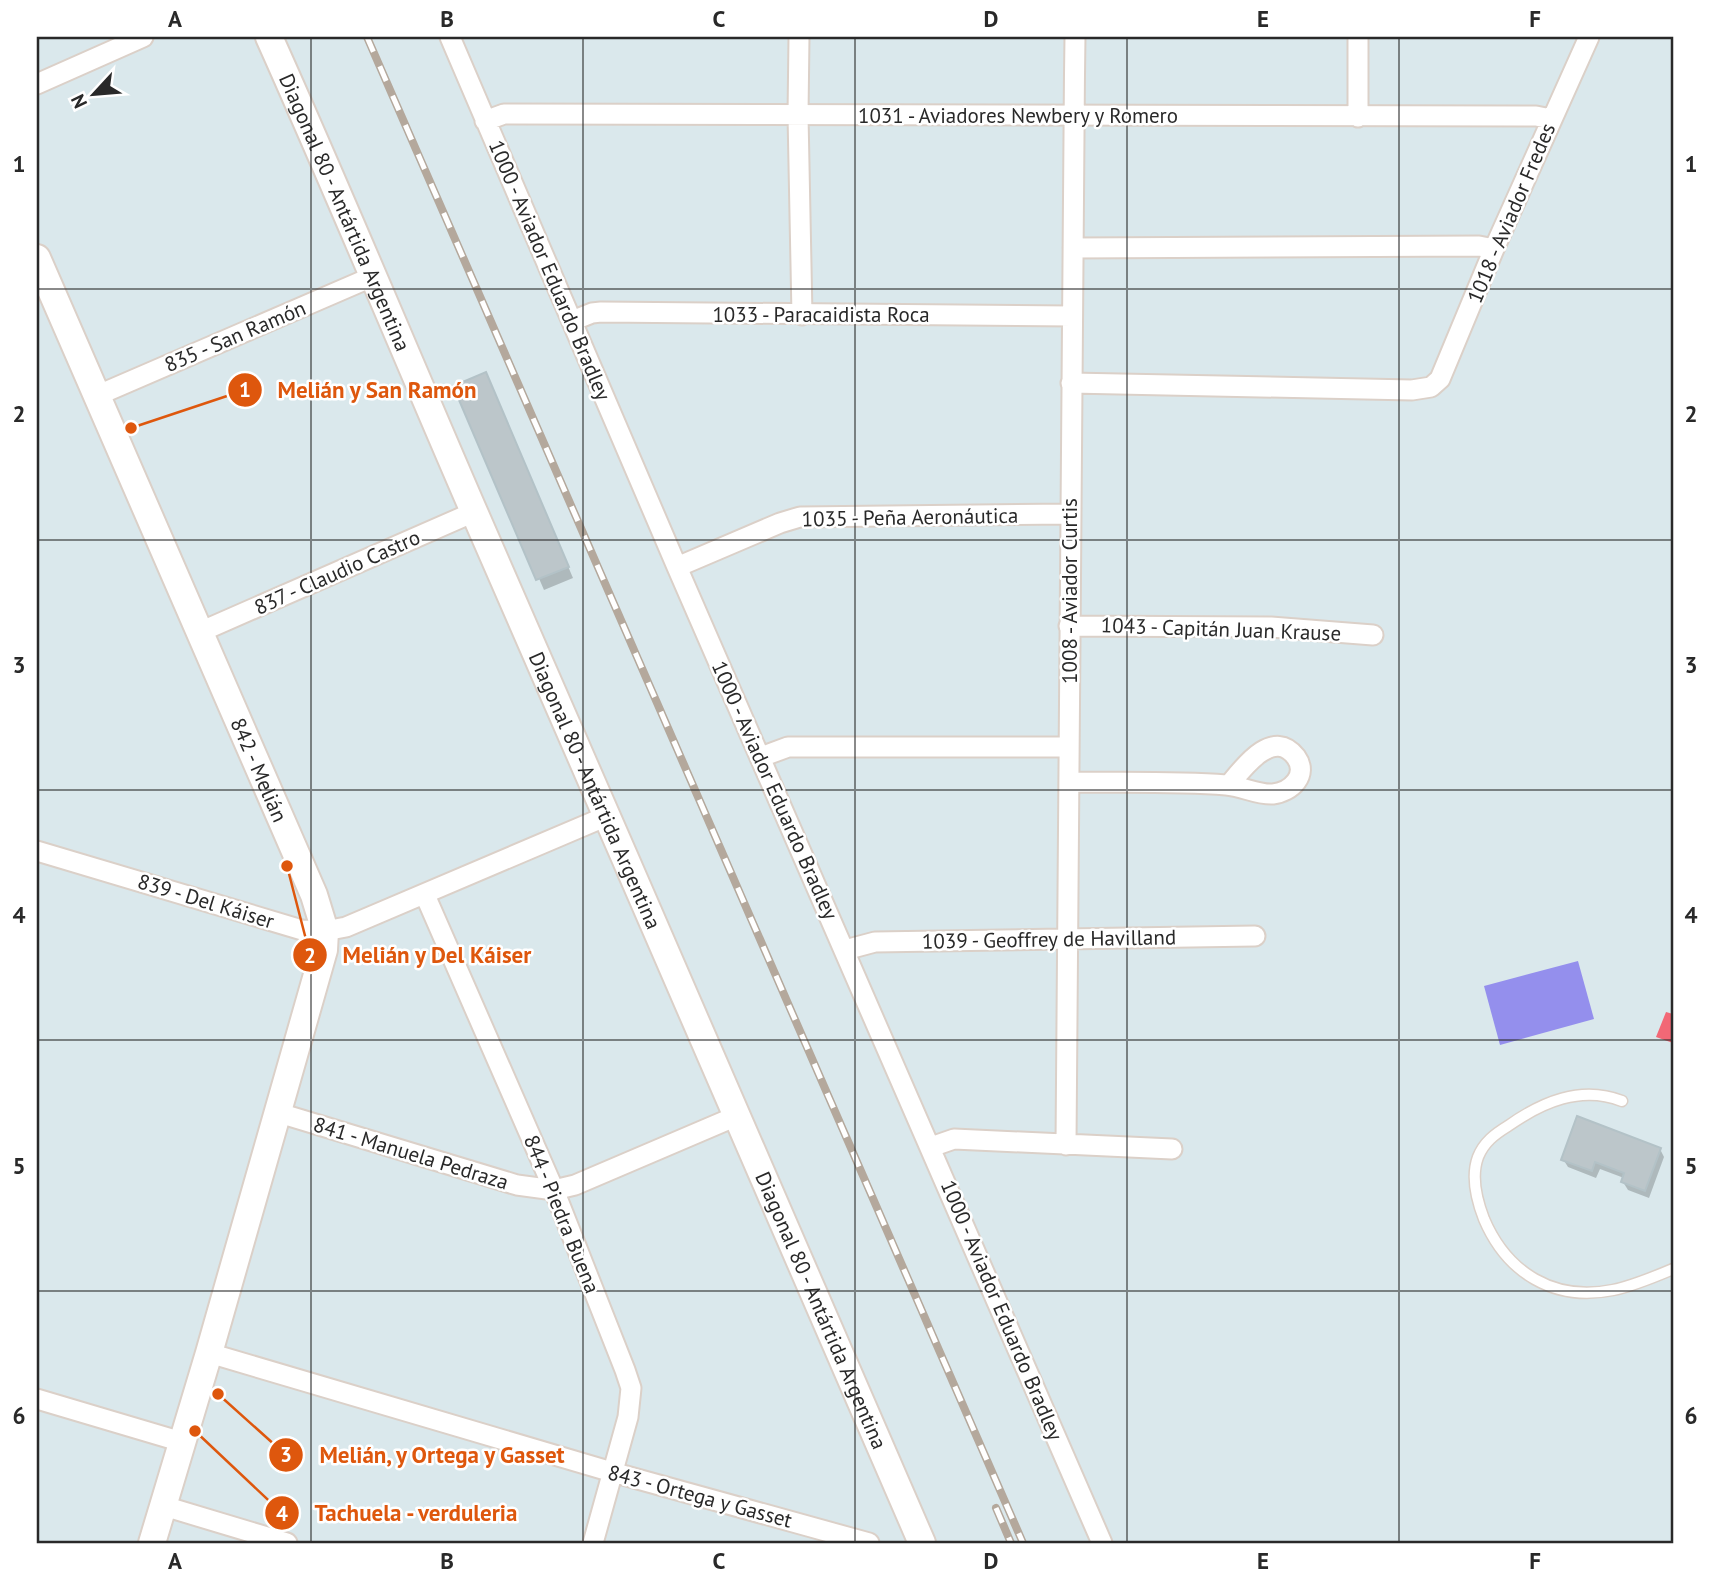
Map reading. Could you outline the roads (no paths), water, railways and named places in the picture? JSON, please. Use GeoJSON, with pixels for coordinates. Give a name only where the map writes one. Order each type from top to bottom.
{"type":"FeatureCollection","features":[{"type":"Feature","properties":{"kind":"main road","name":"Diagonal 80 - Antártida Argentina"},"geometry":{"type":"LineString","coordinates":[[269,37],[739,1115],[922,1543]]}},
{"type":"Feature","properties":{"kind":"main road","name":"842 - Melián"},"geometry":{"type":"LineString","coordinates":[[37,258],[314,895],[325,931],[324,950],[279,1113],[152,1543]]}},
{"type":"Feature","properties":{"kind":"street"},"geometry":{"type":"LineString","coordinates":[[37,84],[143,37]]}},
{"type":"Feature","properties":{"kind":"street","name":"1000 - Aviador Eduardo Bradley"},"geometry":{"type":"LineString","coordinates":[[450,37],[677,567],[1102,1543]]}},
{"type":"Feature","properties":{"kind":"street"},"geometry":{"type":"LineString","coordinates":[[799,37],[802,315]]}},
{"type":"Feature","properties":{"kind":"street","name":"1008 - Aviador Curtis"},"geometry":{"type":"LineString","coordinates":[[1066,1145],[1070,782],[1069,514],[1075,37]]}},
{"type":"Feature","properties":{"kind":"street"},"geometry":{"type":"LineString","coordinates":[[1358,117],[1359,37]]}},
{"type":"Feature","properties":{"kind":"street","name":"1018 - Aviador Fredes"},"geometry":{"type":"LineString","coordinates":[[1071,383],[1412,390],[1431,387],[1440,379],[1588,37]]}},
{"type":"Feature","properties":{"kind":"street","name":"1031 - Aviadores Newbery y Romero"},"geometry":{"type":"LineString","coordinates":[[485,121],[504,114],[1536,116],[1551,119]]}},
{"type":"Feature","properties":{"kind":"street"},"geometry":{"type":"LineString","coordinates":[[1073,248],[1479,246],[1494,249]]}},
{"type":"Feature","properties":{"kind":"street","name":"835 - San Ramón"},"geometry":{"type":"LineString","coordinates":[[96,396],[374,276]]}},
{"type":"Feature","properties":{"kind":"street","name":"1033 - Paracaidista Roca"},"geometry":{"type":"LineString","coordinates":[[572,321],[601,312],[1072,316]]}},
{"type":"Feature","properties":{"kind":"street","name":"837 - Claudio Castro"},"geometry":{"type":"LineString","coordinates":[[200,632],[474,512]]}},
{"type":"Feature","properties":{"kind":"street","name":"1035 - Peña Aeronáutica"},"geometry":{"type":"LineString","coordinates":[[677,567],[800,517],[1069,514]]}},
{"type":"Feature","properties":{"kind":"street","name":"1043 - Capitán Juan Krause"},"geometry":{"type":"LineString","coordinates":[[1069,625],[1272,627],[1373,635]]}},
{"type":"Feature","properties":{"kind":"street"},"geometry":{"type":"LineString","coordinates":[[761,757],[789,747],[1069,747]]}},
{"type":"Feature","properties":{"kind":"street"},"geometry":{"type":"LineString","coordinates":[[1070,782],[1229,785]]}},
{"type":"Feature","properties":{"kind":"street","name":"839 - Del Káiser"},"geometry":{"type":"LineString","coordinates":[[37,850],[302,930],[325,931],[346,928],[607,816]]}},
{"type":"Feature","properties":{"kind":"street","name":"844 - Piedra Buena"},"geometry":{"type":"LineString","coordinates":[[425,895],[554,1190],[631,1388],[628,1417],[593,1543]]}},
{"type":"Feature","properties":{"kind":"street","name":"1039 - Geoffrey de Havilland"},"geometry":{"type":"LineString","coordinates":[[845,950],[874,942],[1255,936]]}},
{"type":"Feature","properties":{"kind":"street","name":"841 - Manuela Pedraza"},"geometry":{"type":"LineString","coordinates":[[279,1113],[517,1185],[554,1190],[575,1185],[739,1115]]}},
{"type":"Feature","properties":{"kind":"street"},"geometry":{"type":"LineString","coordinates":[[931,1147],[954,1139],[1172,1149]]}},
{"type":"Feature","properties":{"kind":"street","name":"843 - Ortega y Gasset"},"geometry":{"type":"LineString","coordinates":[[209,1353],[612,1472],[869,1543]]}},
{"type":"Feature","properties":{"kind":"street"},"geometry":{"type":"LineString","coordinates":[[37,1399],[183,1441]]}},
{"type":"Feature","properties":{"kind":"street"},"geometry":{"type":"LineString","coordinates":[[164,1506],[287,1543]]}},
{"type":"Feature","properties":{"kind":"lane"},"geometry":{"type":"LineString","coordinates":[[1622,1101],[1594,1094],[1559,1099],[1527,1113],[1493,1136],[1478,1158],[1475,1171],[1480,1210],[1502,1252],[1515,1266],[1536,1281],[1551,1287],[1592,1293],[1614,1290],[1673,1269]]}},
{"type":"Feature","properties":{"kind":"railway"},"geometry":{"type":"LineString","coordinates":[[367,37],[1023,1543]]}},
{"type":"Feature","properties":{"kind":"railway"},"geometry":{"type":"LineString","coordinates":[[996,1508],[1011,1543]]}},
{"type":"Feature","properties":{"kind":"place","name":"Melián y San Ramón"},"geometry":{"type":"Point","coordinates":[131,428]}},
{"type":"Feature","properties":{"kind":"place","name":"Melián y Del Káiser"},"geometry":{"type":"Point","coordinates":[287,866]}},
{"type":"Feature","properties":{"kind":"place","name":"Melián, y Ortega y Gasset"},"geometry":{"type":"Point","coordinates":[218,1394]}},
{"type":"Feature","properties":{"kind":"place","name":"Tachuela - verduleria"},"geometry":{"type":"Point","coordinates":[195,1431]}}]}
